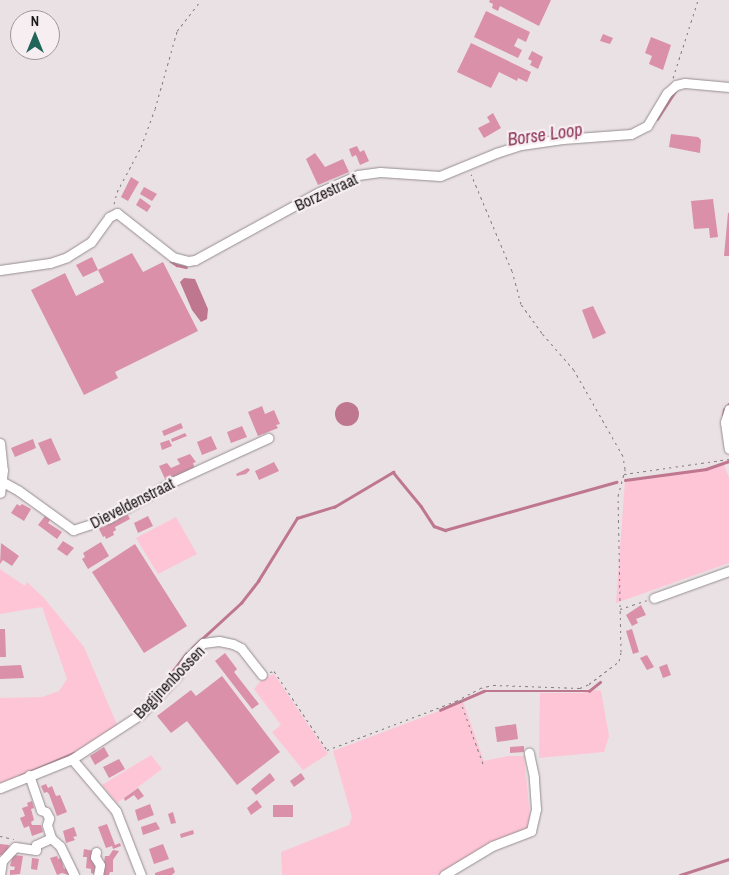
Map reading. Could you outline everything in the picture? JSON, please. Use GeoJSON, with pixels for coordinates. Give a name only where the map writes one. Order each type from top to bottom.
{"type":"FeatureCollection","features":[{"type":"Feature","properties":{"kind":"street"},"geometry":{"type":"LineString","coordinates":[[674,86],[685,83],[729,86]]}},
{"type":"Feature","properties":{"kind":"street","name":"Borzestraat"},"geometry":{"type":"LineString","coordinates":[[115,214],[121,214],[166,253],[188,261],[201,258],[319,192],[358,175],[380,172],[440,176],[502,150],[533,143],[624,135],[637,132],[651,122],[667,93],[674,86]]}},
{"type":"Feature","properties":{"kind":"street"},"geometry":{"type":"LineString","coordinates":[[0,270],[50,263],[72,254],[91,242],[109,217],[115,214]]}},
{"type":"Feature","properties":{"kind":"street"},"geometry":{"type":"LineString","coordinates":[[729,409],[725,422],[729,449]]}},
{"type":"Feature","properties":{"kind":"street","name":"Dieveldenstraat"},"geometry":{"type":"LineString","coordinates":[[3,482],[19,491],[73,530],[109,518],[172,482],[268,438]]}},
{"type":"Feature","properties":{"kind":"street"},"geometry":{"type":"LineString","coordinates":[[0,443],[3,457],[3,482],[0,493]]}},
{"type":"Feature","properties":{"kind":"street"},"geometry":{"type":"LineString","coordinates":[[654,598],[729,572]]}},
{"type":"Feature","properties":{"kind":"street","name":"Begijnenbossen"},"geometry":{"type":"LineString","coordinates":[[0,788],[72,759],[141,714],[177,676],[188,658],[204,644],[219,641],[241,648],[262,675]]}},
{"type":"Feature","properties":{"kind":"street"},"geometry":{"type":"LineString","coordinates":[[444,875],[492,846],[531,831],[536,809],[534,777],[529,753]]}},
{"type":"Feature","properties":{"kind":"street"},"geometry":{"type":"LineString","coordinates":[[72,759],[116,810],[141,875]]}},
{"type":"Feature","properties":{"kind":"street"},"geometry":{"type":"LineString","coordinates":[[29,775],[41,810],[46,812],[49,818],[46,825],[52,838],[60,846],[74,875]]}},
{"type":"Feature","properties":{"kind":"street"},"geometry":{"type":"LineString","coordinates":[[0,875],[2,861],[15,847],[36,850],[36,845],[52,838]]}},
{"type":"Feature","properties":{"kind":"street"},"geometry":{"type":"LineString","coordinates":[[96,852],[95,858],[100,865],[98,875]]}},
{"type":"Feature","properties":{"kind":"path"},"geometry":{"type":"LineString","coordinates":[[115,214],[117,192],[141,147],[155,109],[177,32],[201,0]]}},
{"type":"Feature","properties":{"kind":"path"},"geometry":{"type":"LineString","coordinates":[[674,86],[672,76],[698,0]]}},
{"type":"Feature","properties":{"kind":"path"},"geometry":{"type":"LineString","coordinates":[[262,675],[274,671],[327,750],[493,685],[580,688],[589,684],[619,662],[621,652],[618,496],[625,463],[623,456],[574,370],[547,340],[520,304],[512,271],[468,165]]}},
{"type":"Feature","properties":{"kind":"path"},"geometry":{"type":"LineString","coordinates":[[623,474],[729,459]]}},
{"type":"Feature","properties":{"kind":"path"},"geometry":{"type":"LineString","coordinates":[[619,610],[654,598]]}},
{"type":"Feature","properties":{"kind":"path"},"geometry":{"type":"LineString","coordinates":[[460,699],[483,764]]}},
{"type":"Feature","properties":{"kind":"path"},"geometry":{"type":"LineString","coordinates":[[0,836],[14,838],[15,847]]}},
{"type":"Feature","properties":{"kind":"shaded area"},"geometry":{"type":"Polygon","coordinates":[[[184,278],[195,279],[208,309],[207,319],[201,322],[192,310],[180,282],[184,278]]]}},
{"type":"Feature","properties":{"kind":"shaded area"},"geometry":{"type":"Polygon","coordinates":[[[347,402],[355,406],[359,414],[355,422],[347,426],[339,422],[335,414],[339,406],[347,402]]]}},
{"type":"Feature","properties":{"kind":"shaded area"},"geometry":{"type":"Polygon","coordinates":[[[724,465],[729,478],[729,563],[616,603],[625,481],[724,465]]]}},
{"type":"Feature","properties":{"kind":"shaded area"},"geometry":{"type":"Polygon","coordinates":[[[176,517],[197,554],[158,574],[136,538],[176,517]]]}},
{"type":"Feature","properties":{"kind":"shaded area"},"geometry":{"type":"Polygon","coordinates":[[[0,569],[25,586],[27,582],[44,598],[84,647],[118,727],[72,754],[47,763],[0,786],[0,698],[42,697],[59,691],[67,679],[42,607],[0,614],[0,569]]]}},
{"type":"Feature","properties":{"kind":"shaded area"},"geometry":{"type":"Polygon","coordinates":[[[274,674],[328,754],[303,770],[272,732],[281,725],[254,689],[263,678],[274,674]]]}},
{"type":"Feature","properties":{"kind":"shaded area"},"geometry":{"type":"Polygon","coordinates":[[[595,690],[601,691],[609,736],[604,752],[539,758],[540,693],[582,693],[595,690]]]}},
{"type":"Feature","properties":{"kind":"shaded area"},"geometry":{"type":"Polygon","coordinates":[[[463,702],[484,761],[508,756],[524,756],[531,827],[445,875],[282,875],[281,852],[349,825],[352,817],[333,751],[463,702]]]}},
{"type":"Feature","properties":{"kind":"shaded area"},"geometry":{"type":"Polygon","coordinates":[[[151,755],[162,769],[117,803],[102,785],[151,755]]]}},
{"type":"Feature","properties":{"kind":"building"},"geometry":{"type":"Polygon","coordinates":[[[490,0],[551,0],[539,26],[500,6],[498,11],[492,8],[493,4],[489,2],[490,0]]]}},
{"type":"Feature","properties":{"kind":"building"},"geometry":{"type":"Polygon","coordinates":[[[486,11],[530,32],[526,42],[518,38],[514,46],[522,50],[518,58],[474,37],[486,11]]]}},
{"type":"Feature","properties":{"kind":"building"},"geometry":{"type":"Polygon","coordinates":[[[603,34],[613,38],[610,44],[600,41],[603,34]]]}},
{"type":"Feature","properties":{"kind":"building"},"geometry":{"type":"Polygon","coordinates":[[[651,37],[671,45],[663,70],[649,64],[652,56],[645,53],[651,37]]]}},
{"type":"Feature","properties":{"kind":"building"},"geometry":{"type":"Polygon","coordinates":[[[471,43],[531,72],[527,82],[518,78],[517,81],[499,72],[491,88],[457,72],[471,43]]]}},
{"type":"Feature","properties":{"kind":"building"},"geometry":{"type":"Polygon","coordinates":[[[532,51],[543,57],[538,69],[530,65],[532,61],[528,59],[532,51]]]}},
{"type":"Feature","properties":{"kind":"building"},"geometry":{"type":"Polygon","coordinates":[[[493,113],[501,128],[484,138],[478,128],[490,122],[487,117],[493,113]]]}},
{"type":"Feature","properties":{"kind":"building"},"geometry":{"type":"Polygon","coordinates":[[[671,134],[698,137],[701,140],[700,153],[669,147],[671,134]]]}},
{"type":"Feature","properties":{"kind":"building"},"geometry":{"type":"Polygon","coordinates":[[[357,146],[360,152],[364,150],[369,161],[360,165],[356,155],[352,157],[349,149],[357,146]]]}},
{"type":"Feature","properties":{"kind":"building"},"geometry":{"type":"Polygon","coordinates":[[[315,153],[325,167],[343,159],[349,172],[318,185],[306,159],[315,153]]]}},
{"type":"Feature","properties":{"kind":"building"},"geometry":{"type":"Polygon","coordinates":[[[131,177],[139,182],[128,201],[121,197],[131,177]]]}},
{"type":"Feature","properties":{"kind":"building"},"geometry":{"type":"Polygon","coordinates":[[[144,187],[157,194],[152,201],[140,194],[144,187]]]}},
{"type":"Feature","properties":{"kind":"building"},"geometry":{"type":"Polygon","coordinates":[[[140,198],[151,206],[147,212],[136,205],[140,198]]]}},
{"type":"Feature","properties":{"kind":"building"},"geometry":{"type":"Polygon","coordinates":[[[713,199],[718,237],[710,238],[709,228],[694,229],[691,201],[713,199]]]}},
{"type":"Feature","properties":{"kind":"building"},"geometry":{"type":"Polygon","coordinates":[[[728,213],[729,256],[724,256],[728,213]]]}},
{"type":"Feature","properties":{"kind":"building"},"geometry":{"type":"Polygon","coordinates":[[[132,253],[143,272],[163,262],[198,331],[115,372],[118,378],[84,395],[31,290],[65,273],[76,296],[104,282],[98,270],[132,253]]]}},
{"type":"Feature","properties":{"kind":"building"},"geometry":{"type":"Polygon","coordinates":[[[92,257],[98,270],[83,277],[76,265],[92,257]]]}},
{"type":"Feature","properties":{"kind":"building"},"geometry":{"type":"Polygon","coordinates":[[[593,306],[606,333],[593,339],[582,310],[593,306]]]}},
{"type":"Feature","properties":{"kind":"building"},"geometry":{"type":"Polygon","coordinates":[[[262,406],[265,414],[274,410],[280,424],[276,425],[278,428],[258,436],[248,412],[262,406]]]}},
{"type":"Feature","properties":{"kind":"building"},"geometry":{"type":"Polygon","coordinates":[[[181,423],[183,428],[164,436],[162,431],[181,423]]]}},
{"type":"Feature","properties":{"kind":"building"},"geometry":{"type":"Polygon","coordinates":[[[242,426],[247,437],[231,443],[227,432],[242,426]]]}},
{"type":"Feature","properties":{"kind":"building"},"geometry":{"type":"Polygon","coordinates":[[[185,433],[187,436],[172,442],[171,439],[185,433]]]}},
{"type":"Feature","properties":{"kind":"building"},"geometry":{"type":"Polygon","coordinates":[[[211,436],[217,449],[202,455],[197,442],[211,436]]]}},
{"type":"Feature","properties":{"kind":"building"},"geometry":{"type":"Polygon","coordinates":[[[51,438],[61,460],[48,465],[38,443],[51,438]]]}},
{"type":"Feature","properties":{"kind":"building"},"geometry":{"type":"Polygon","coordinates":[[[33,439],[36,448],[15,457],[11,448],[33,439]]]}},
{"type":"Feature","properties":{"kind":"building"},"geometry":{"type":"Polygon","coordinates":[[[169,440],[172,446],[162,450],[160,443],[169,440]]]}},
{"type":"Feature","properties":{"kind":"building"},"geometry":{"type":"Polygon","coordinates":[[[190,454],[196,462],[193,463],[195,469],[166,481],[159,466],[167,463],[171,468],[180,464],[177,459],[190,454]]]}},
{"type":"Feature","properties":{"kind":"building"},"geometry":{"type":"Polygon","coordinates":[[[274,462],[279,471],[259,480],[255,471],[274,462]]]}},
{"type":"Feature","properties":{"kind":"building"},"geometry":{"type":"Polygon","coordinates":[[[248,468],[250,470],[246,474],[237,476],[236,474],[248,468]]]}},
{"type":"Feature","properties":{"kind":"building"},"geometry":{"type":"Polygon","coordinates":[[[17,504],[20,506],[22,504],[31,509],[24,521],[11,513],[17,504]]]}},
{"type":"Feature","properties":{"kind":"building"},"geometry":{"type":"Polygon","coordinates":[[[127,513],[130,519],[115,527],[114,535],[106,539],[105,536],[103,537],[98,527],[127,513]]]}},
{"type":"Feature","properties":{"kind":"building"},"geometry":{"type":"Polygon","coordinates":[[[45,516],[50,520],[48,523],[62,532],[57,539],[38,525],[45,516]]]}},
{"type":"Feature","properties":{"kind":"building"},"geometry":{"type":"Polygon","coordinates":[[[148,516],[153,526],[138,533],[134,523],[148,516]]]}},
{"type":"Feature","properties":{"kind":"building"},"geometry":{"type":"Polygon","coordinates":[[[63,541],[74,548],[67,556],[57,549],[63,541]]]}},
{"type":"Feature","properties":{"kind":"building"},"geometry":{"type":"Polygon","coordinates":[[[101,542],[109,556],[88,569],[82,559],[85,557],[83,553],[101,542]]]}},
{"type":"Feature","properties":{"kind":"building"},"geometry":{"type":"Polygon","coordinates":[[[1,543],[19,556],[12,566],[3,560],[0,564],[1,543]]]}},
{"type":"Feature","properties":{"kind":"building"},"geometry":{"type":"Polygon","coordinates":[[[135,544],[187,626],[144,653],[92,572],[135,544]]]}},
{"type":"Feature","properties":{"kind":"building"},"geometry":{"type":"Polygon","coordinates":[[[641,605],[646,615],[636,619],[638,623],[632,626],[626,615],[641,605]]]}},
{"type":"Feature","properties":{"kind":"building"},"geometry":{"type":"Polygon","coordinates":[[[0,629],[5,629],[6,657],[0,657],[0,629]]]}},
{"type":"Feature","properties":{"kind":"building"},"geometry":{"type":"Polygon","coordinates":[[[632,629],[639,652],[633,654],[626,631],[632,629]]]}},
{"type":"Feature","properties":{"kind":"building"},"geometry":{"type":"Polygon","coordinates":[[[225,653],[237,669],[234,672],[259,704],[252,709],[215,661],[225,653]]]}},
{"type":"Feature","properties":{"kind":"building"},"geometry":{"type":"Polygon","coordinates":[[[647,655],[654,667],[647,670],[640,658],[647,655]]]}},
{"type":"Feature","properties":{"kind":"building"},"geometry":{"type":"Polygon","coordinates":[[[667,664],[671,675],[663,678],[659,667],[667,664]]]}},
{"type":"Feature","properties":{"kind":"building"},"geometry":{"type":"Polygon","coordinates":[[[21,665],[24,678],[0,679],[0,666],[21,665]]]}},
{"type":"Feature","properties":{"kind":"building"},"geometry":{"type":"Polygon","coordinates":[[[222,676],[280,752],[237,785],[187,721],[171,733],[157,716],[191,690],[196,696],[222,676]]]}},
{"type":"Feature","properties":{"kind":"building"},"geometry":{"type":"Polygon","coordinates":[[[516,724],[518,739],[497,742],[495,727],[516,724]]]}},
{"type":"Feature","properties":{"kind":"building"},"geometry":{"type":"Polygon","coordinates":[[[524,746],[524,752],[510,753],[510,747],[524,746]]]}},
{"type":"Feature","properties":{"kind":"building"},"geometry":{"type":"Polygon","coordinates":[[[104,747],[109,756],[95,765],[90,756],[104,747]]]}},
{"type":"Feature","properties":{"kind":"building"},"geometry":{"type":"Polygon","coordinates":[[[119,759],[125,769],[109,778],[103,767],[119,759]]]}},
{"type":"Feature","properties":{"kind":"building"},"geometry":{"type":"Polygon","coordinates":[[[270,773],[275,780],[256,795],[251,789],[270,773]]]}},
{"type":"Feature","properties":{"kind":"building"},"geometry":{"type":"Polygon","coordinates":[[[301,773],[305,779],[294,787],[290,781],[301,773]]]}},
{"type":"Feature","properties":{"kind":"building"},"geometry":{"type":"Polygon","coordinates":[[[46,784],[48,788],[52,786],[56,796],[60,795],[67,812],[57,816],[49,794],[47,792],[44,793],[41,786],[46,784]]]}},
{"type":"Feature","properties":{"kind":"building"},"geometry":{"type":"Polygon","coordinates":[[[138,788],[144,796],[138,800],[134,795],[125,801],[124,798],[138,788]]]}},
{"type":"Feature","properties":{"kind":"building"},"geometry":{"type":"Polygon","coordinates":[[[257,800],[262,807],[251,815],[247,808],[257,800]]]}},
{"type":"Feature","properties":{"kind":"building"},"geometry":{"type":"Polygon","coordinates":[[[32,801],[34,808],[31,809],[34,820],[31,822],[32,825],[41,825],[43,832],[32,836],[29,826],[24,828],[20,818],[25,816],[22,808],[28,806],[27,803],[32,801]]]}},
{"type":"Feature","properties":{"kind":"building"},"geometry":{"type":"Polygon","coordinates":[[[150,804],[154,815],[138,821],[135,810],[150,804]]]}},
{"type":"Feature","properties":{"kind":"building"},"geometry":{"type":"Polygon","coordinates":[[[273,805],[293,805],[293,817],[273,817],[273,805]]]}},
{"type":"Feature","properties":{"kind":"building"},"geometry":{"type":"Polygon","coordinates":[[[173,812],[176,823],[171,824],[168,814],[173,812]]]}},
{"type":"Feature","properties":{"kind":"building"},"geometry":{"type":"Polygon","coordinates":[[[156,822],[160,829],[143,835],[141,827],[156,822]]]}},
{"type":"Feature","properties":{"kind":"building"},"geometry":{"type":"Polygon","coordinates":[[[107,824],[115,845],[120,843],[121,846],[113,849],[112,846],[106,848],[98,827],[107,824]]]}},
{"type":"Feature","properties":{"kind":"building"},"geometry":{"type":"Polygon","coordinates":[[[74,827],[77,836],[73,837],[75,840],[66,843],[63,831],[74,827]]]}},
{"type":"Feature","properties":{"kind":"building"},"geometry":{"type":"Polygon","coordinates":[[[193,830],[194,834],[181,838],[180,834],[193,830]]]}},
{"type":"Feature","properties":{"kind":"building"},"geometry":{"type":"Polygon","coordinates":[[[0,844],[9,845],[8,853],[4,852],[4,856],[0,855],[0,844]]]}},
{"type":"Feature","properties":{"kind":"building"},"geometry":{"type":"Polygon","coordinates":[[[163,844],[169,859],[154,864],[149,849],[163,844]]]}},
{"type":"Feature","properties":{"kind":"building"},"geometry":{"type":"Polygon","coordinates":[[[84,849],[94,851],[93,862],[97,865],[96,874],[91,873],[91,869],[86,868],[87,857],[83,857],[84,849]]]}},
{"type":"Feature","properties":{"kind":"building"},"geometry":{"type":"Polygon","coordinates":[[[113,850],[119,851],[113,860],[113,872],[110,872],[109,875],[102,875],[105,856],[109,856],[113,850]]]}},
{"type":"Feature","properties":{"kind":"building"},"geometry":{"type":"Polygon","coordinates":[[[13,855],[23,856],[20,874],[10,875],[10,870],[14,870],[15,867],[10,866],[13,855]]]}},
{"type":"Feature","properties":{"kind":"building"},"geometry":{"type":"Polygon","coordinates":[[[57,856],[58,859],[61,858],[64,869],[66,868],[69,875],[62,873],[57,875],[50,858],[57,856]]]}},
{"type":"Feature","properties":{"kind":"building"},"geometry":{"type":"Polygon","coordinates":[[[32,858],[39,859],[37,870],[31,869],[32,858]]]}},
{"type":"Feature","properties":{"kind":"building"},"geometry":{"type":"Polygon","coordinates":[[[173,867],[175,872],[172,875],[155,875],[155,873],[173,867]]]}},
{"type":"Feature","properties":{"kind":"waterway","name":"Borse Loop"},"geometry":{"type":"LineString","coordinates":[[657,119],[675,91]]}},
{"type":"Feature","properties":{"kind":"waterway","name":"Borse Loop"},"geometry":{"type":"LineString","coordinates":[[171,261],[186,267]]}},
{"type":"Feature","properties":{"kind":"waterway"},"geometry":{"type":"LineString","coordinates":[[723,415],[724,410],[729,404]]}},
{"type":"Feature","properties":{"kind":"waterway"},"geometry":{"type":"LineString","coordinates":[[625,480],[706,469],[729,461]]}},
{"type":"Feature","properties":{"kind":"waterway"},"geometry":{"type":"LineString","coordinates":[[192,648],[241,603],[258,581],[297,518],[334,507],[393,472],[421,506],[434,526],[445,530],[616,482]]}},
{"type":"Feature","properties":{"kind":"waterway"},"geometry":{"type":"LineString","coordinates":[[161,686],[186,654]]}},
{"type":"Feature","properties":{"kind":"waterway"},"geometry":{"type":"LineString","coordinates":[[440,710],[484,691],[589,691],[600,682]]}},
{"type":"Feature","properties":{"kind":"waterway"},"geometry":{"type":"LineString","coordinates":[[20,776],[74,753]]}},
{"type":"Feature","properties":{"kind":"waterway"},"geometry":{"type":"LineString","coordinates":[[680,875],[729,859]]}}]}
